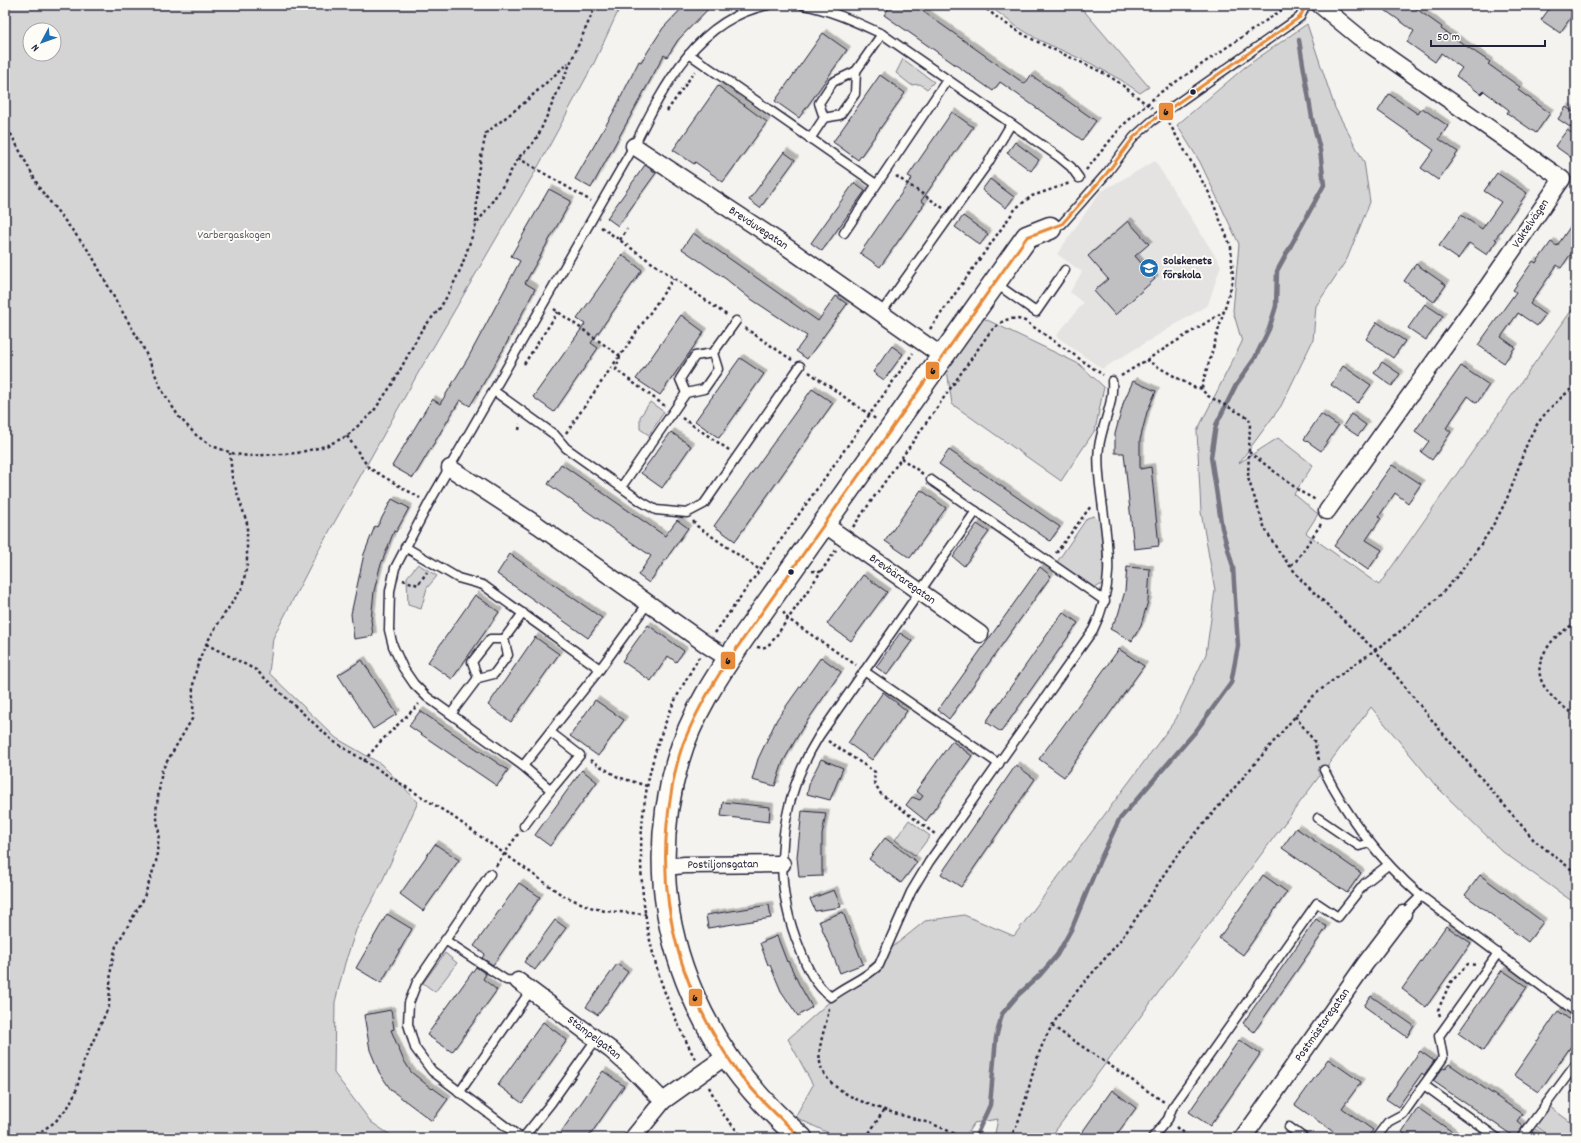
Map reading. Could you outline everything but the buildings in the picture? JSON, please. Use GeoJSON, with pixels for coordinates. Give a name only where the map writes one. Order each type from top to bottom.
{"type":"FeatureCollection","features":[{"type":"Feature","properties":{"kind":"street","name":"Vaktelvägen"},"geometry":{"type":"LineString","coordinates":[[1320,5],[1359,37],[1562,179],[1328,511]]}},
{"type":"Feature","properties":{"kind":"street","name":"Brevduvegatan"},"geometry":{"type":"LineString","coordinates":[[634,146],[763,232],[942,356]]}},
{"type":"Feature","properties":{"kind":"street"},"geometry":{"type":"LineString","coordinates":[[801,1138],[760,1099],[726,1056],[702,1017],[688,988],[670,918],[665,867],[665,837],[668,812],[678,760],[699,708],[713,682],[729,659],[1027,237],[1050,228]]}},
{"type":"Feature","properties":{"kind":"street"},"geometry":{"type":"LineString","coordinates":[[450,468],[540,526],[729,659]]}},
{"type":"Feature","properties":{"kind":"street","name":"Brevbäraregatan"},"geometry":{"type":"LineString","coordinates":[[824,524],[980,634]]}},
{"type":"Feature","properties":{"kind":"street","name":"Postiljonsgatan"},"geometry":{"type":"LineString","coordinates":[[665,867],[685,865],[782,864]]}},
{"type":"Feature","properties":{"kind":"street","name":"Postmästaregatan"},"geometry":{"type":"LineString","coordinates":[[1243,1138],[1365,964],[1403,914]]}},
{"type":"Feature","properties":{"kind":"street","name":"Stämpelgatan"},"geometry":{"type":"LineString","coordinates":[[518,981],[596,1038],[631,1068],[664,1101]]}},
{"type":"Feature","properties":{"kind":"street"},"geometry":{"type":"LineString","coordinates":[[633,1138],[664,1101],[726,1056]]}},
{"type":"Feature","properties":{"kind":"lane"},"geometry":{"type":"LineString","coordinates":[[551,790],[523,766],[427,697],[402,668],[393,646],[389,630],[390,591],[395,568],[429,503],[494,392],[590,220],[634,146],[660,95],[689,54],[707,34],[732,18],[768,5]]}},
{"type":"Feature","properties":{"kind":"lane"},"geometry":{"type":"LineString","coordinates":[[803,5],[816,7],[850,19],[882,34],[1059,157],[1079,178]]}},
{"type":"Feature","properties":{"kind":"lane"},"geometry":{"type":"LineString","coordinates":[[1050,228],[1062,224],[1107,173],[1134,137],[1160,114],[1300,17],[1306,5]]}},
{"type":"Feature","properties":{"kind":"lane"},"geometry":{"type":"LineString","coordinates":[[824,118],[819,103],[833,82],[856,71],[882,34]]}},
{"type":"Feature","properties":{"kind":"lane"},"geometry":{"type":"LineString","coordinates":[[689,54],[876,184]]}},
{"type":"Feature","properties":{"kind":"lane"},"geometry":{"type":"LineString","coordinates":[[810,139],[824,118],[840,115],[855,94],[856,71]]}},
{"type":"Feature","properties":{"kind":"lane"},"geometry":{"type":"LineString","coordinates":[[844,233],[874,192],[876,184],[948,80]]}},
{"type":"Feature","properties":{"kind":"lane"},"geometry":{"type":"LineString","coordinates":[[881,313],[988,163],[1011,124]]}},
{"type":"Feature","properties":{"kind":"lane"},"geometry":{"type":"LineString","coordinates":[[994,282],[1036,312],[1065,270]]}},
{"type":"Feature","properties":{"kind":"lane"},"geometry":{"type":"LineString","coordinates":[[686,393],[680,379],[695,356],[713,353],[736,321]]}},
{"type":"Feature","properties":{"kind":"lane"},"geometry":{"type":"LineString","coordinates":[[622,486],[686,393],[704,388],[718,369],[713,353]]}},
{"type":"Feature","properties":{"kind":"lane"},"geometry":{"type":"LineString","coordinates":[[494,392],[555,435],[566,448],[622,486],[642,502],[656,510],[687,513],[704,504],[800,366]]}},
{"type":"Feature","properties":{"kind":"lane"},"geometry":{"type":"LineString","coordinates":[[976,512],[819,736],[802,767],[789,804],[782,844],[782,864],[786,904],[796,941],[812,975],[821,989],[831,997],[841,989],[872,972],[879,965],[911,892],[944,841],[1093,630],[1105,601],[1110,563],[1101,493],[1099,447],[1113,395],[1112,381]]}},
{"type":"Feature","properties":{"kind":"lane"},"geometry":{"type":"LineString","coordinates":[[931,480],[1105,601]]}},
{"type":"Feature","properties":{"kind":"lane"},"geometry":{"type":"LineString","coordinates":[[405,547],[458,578],[483,585],[600,669]]}},
{"type":"Feature","properties":{"kind":"lane"},"geometry":{"type":"LineString","coordinates":[[523,766],[600,669],[648,603]]}},
{"type":"Feature","properties":{"kind":"lane"},"geometry":{"type":"LineString","coordinates":[[451,714],[478,678],[494,674],[508,655],[504,639],[522,613]]}},
{"type":"Feature","properties":{"kind":"lane"},"geometry":{"type":"LineString","coordinates":[[478,678],[472,662],[490,639],[504,639]]}},
{"type":"Feature","properties":{"kind":"lane"},"geometry":{"type":"LineString","coordinates":[[864,671],[999,764]]}},
{"type":"Feature","properties":{"kind":"lane"},"geometry":{"type":"LineString","coordinates":[[524,826],[580,755],[550,732]]}},
{"type":"Feature","properties":{"kind":"lane"},"geometry":{"type":"LineString","coordinates":[[1324,770],[1351,818],[1388,865],[1421,896],[1576,1012]]}},
{"type":"Feature","properties":{"kind":"lane"},"geometry":{"type":"LineString","coordinates":[[1318,818],[1359,846],[1370,843]]}},
{"type":"Feature","properties":{"kind":"lane"},"geometry":{"type":"LineString","coordinates":[[1152,1138],[1168,1119],[1172,1108],[1317,904],[1338,917],[1365,883],[1388,865]]}},
{"type":"Feature","properties":{"kind":"lane"},"geometry":{"type":"LineString","coordinates":[[490,874],[417,982],[409,1003],[408,1024],[410,1037],[420,1058],[432,1072],[522,1138],[551,1103],[596,1038]]}},
{"type":"Feature","properties":{"kind":"lane"},"geometry":{"type":"LineString","coordinates":[[1403,914],[1421,896]]}},
{"type":"Feature","properties":{"kind":"lane"},"geometry":{"type":"LineString","coordinates":[[445,940],[506,980],[518,981]]}},
{"type":"Feature","properties":{"kind":"lane"},"geometry":{"type":"LineString","coordinates":[[1376,1138],[1388,1122],[1403,1114],[1443,1058],[1439,1036],[1498,953]]}},
{"type":"Feature","properties":{"kind":"lane"},"geometry":{"type":"LineString","coordinates":[[459,1092],[531,990]]}},
{"type":"Feature","properties":{"kind":"lane"},"geometry":{"type":"LineString","coordinates":[[1521,1138],[1576,1064]]}},
{"type":"Feature","properties":{"kind":"lane"},"geometry":{"type":"LineString","coordinates":[[1424,1085],[1497,1138]]}},
{"type":"Feature","properties":{"kind":"lane"},"geometry":{"type":"LineString","coordinates":[[1289,1127],[1304,1138]]}},
{"type":"Feature","properties":{"kind":"path"},"geometry":{"type":"LineString","coordinates":[[5,123],[40,189],[91,254],[142,345],[163,392],[179,417],[189,429],[212,446],[248,456],[261,457],[297,453],[326,446],[347,436],[379,405],[421,332],[443,303],[461,268],[476,225],[504,184],[518,158],[530,147],[538,136],[596,5]]}},
{"type":"Feature","properties":{"kind":"path"},"geometry":{"type":"LineString","coordinates":[[982,5],[1022,34],[1106,74],[1126,87],[1167,120],[1209,193],[1231,247],[1233,280],[1203,381],[1203,389],[1208,396],[1249,418],[1248,478],[1265,529],[1279,552],[1291,565],[1302,582],[1375,650],[1440,730],[1534,840],[1576,873]]}},
{"type":"Feature","properties":{"kind":"path"},"geometry":{"type":"LineString","coordinates":[[927,334],[1016,208],[1032,196],[1065,186],[1079,178],[1122,126],[1146,104],[1289,5]]}},
{"type":"Feature","properties":{"kind":"path"},"geometry":{"type":"LineString","coordinates":[[476,225],[478,172],[486,133],[524,103],[570,61]]}},
{"type":"Feature","properties":{"kind":"path"},"geometry":{"type":"LineString","coordinates":[[1207,61],[1208,68]]}},
{"type":"Feature","properties":{"kind":"path"},"geometry":{"type":"LineString","coordinates":[[647,120],[659,122],[701,62]]}},
{"type":"Feature","properties":{"kind":"path"},"geometry":{"type":"LineString","coordinates":[[1163,91],[1169,96]]}},
{"type":"Feature","properties":{"kind":"path"},"geometry":{"type":"LineString","coordinates":[[518,158],[599,205]]}},
{"type":"Feature","properties":{"kind":"path"},"geometry":{"type":"LineString","coordinates":[[886,169],[952,214]]}},
{"type":"Feature","properties":{"kind":"path"},"geometry":{"type":"LineString","coordinates":[[590,220],[870,415],[911,446]]}},
{"type":"Feature","properties":{"kind":"path"},"geometry":{"type":"LineString","coordinates":[[620,240],[627,229]]}},
{"type":"Feature","properties":{"kind":"path"},"geometry":{"type":"LineString","coordinates":[[560,441],[674,278]]}},
{"type":"Feature","properties":{"kind":"path"},"geometry":{"type":"LineString","coordinates":[[544,302],[620,356]]}},
{"type":"Feature","properties":{"kind":"path"},"geometry":{"type":"LineString","coordinates":[[723,622],[757,647],[767,647],[911,446],[990,332],[1006,320],[1017,318],[1025,321],[1112,381],[1224,311]]}},
{"type":"Feature","properties":{"kind":"path"},"geometry":{"type":"LineString","coordinates":[[712,637],[916,349]]}},
{"type":"Feature","properties":{"kind":"path"},"geometry":{"type":"LineString","coordinates":[[620,356],[616,370],[673,412],[737,456]]}},
{"type":"Feature","properties":{"kind":"path"},"geometry":{"type":"LineString","coordinates":[[1146,360],[1193,387],[1203,389]]}},
{"type":"Feature","properties":{"kind":"path"},"geometry":{"type":"LineString","coordinates":[[1010,1138],[1017,1123],[1040,1049],[1052,1026],[1125,933],[1178,854],[1295,716],[1324,687],[1410,624],[1438,598],[1465,567],[1499,514],[1508,496],[1528,441],[1536,426],[1551,408],[1576,385]]}},
{"type":"Feature","properties":{"kind":"path"},"geometry":{"type":"LineString","coordinates":[[347,436],[368,468],[429,503]]}},
{"type":"Feature","properties":{"kind":"path"},"geometry":{"type":"LineString","coordinates":[[31,1138],[55,1122],[68,1107],[76,1092],[84,1061],[109,1006],[111,967],[116,946],[143,900],[156,862],[159,834],[156,811],[162,770],[192,719],[194,712],[193,680],[200,655],[242,588],[245,578],[247,523],[232,477],[230,452]]}},
{"type":"Feature","properties":{"kind":"path"},"geometry":{"type":"LineString","coordinates":[[1249,452],[1301,492],[1324,505],[1328,511],[1296,561],[1291,565]]}},
{"type":"Feature","properties":{"kind":"path"},"geometry":{"type":"LineString","coordinates":[[901,458],[931,480]]}},
{"type":"Feature","properties":{"kind":"path"},"geometry":{"type":"LineString","coordinates":[[1049,563],[1101,493]]}},
{"type":"Feature","properties":{"kind":"path"},"geometry":{"type":"LineString","coordinates":[[687,513],[697,526],[760,570]]}},
{"type":"Feature","properties":{"kind":"path"},"geometry":{"type":"LineString","coordinates":[[393,577],[418,585],[433,563]]}},
{"type":"Feature","properties":{"kind":"path"},"geometry":{"type":"LineString","coordinates":[[788,619],[864,671]]}},
{"type":"Feature","properties":{"kind":"path"},"geometry":{"type":"LineString","coordinates":[[1576,622],[1550,642],[1543,656],[1538,672],[1545,688],[1555,701],[1576,716]]}},
{"type":"Feature","properties":{"kind":"path"},"geometry":{"type":"LineString","coordinates":[[206,644],[256,670],[322,732],[364,761],[449,814],[562,894],[575,901],[606,911],[646,914]]}},
{"type":"Feature","properties":{"kind":"path"},"geometry":{"type":"LineString","coordinates":[[580,755],[618,777],[647,786],[656,749],[667,718],[699,657]]}},
{"type":"Feature","properties":{"kind":"path"},"geometry":{"type":"LineString","coordinates":[[364,761],[380,742],[427,697]]}},
{"type":"Feature","properties":{"kind":"path"},"geometry":{"type":"LineString","coordinates":[[1295,716],[1314,741],[1324,770]]}},
{"type":"Feature","properties":{"kind":"path"},"geometry":{"type":"LineString","coordinates":[[819,736],[875,772],[874,782],[881,794],[944,841]]}},
{"type":"Feature","properties":{"kind":"path"},"geometry":{"type":"LineString","coordinates":[[490,874],[524,826]]}},
{"type":"Feature","properties":{"kind":"path"},"geometry":{"type":"LineString","coordinates":[[1445,1027],[1438,1010],[1450,983],[1468,964],[1488,967]]}},
{"type":"Feature","properties":{"kind":"path"},"geometry":{"type":"LineString","coordinates":[[831,997],[820,1054],[820,1063],[824,1072],[838,1089],[871,1106],[934,1125],[962,1138]]}},
{"type":"Feature","properties":{"kind":"path"},"geometry":{"type":"LineString","coordinates":[[1052,1026],[1172,1108]]}},
{"type":"Feature","properties":{"kind":"path"},"geometry":{"type":"LineString","coordinates":[[709,1086],[722,1112],[743,1138]]}},
{"type":"Feature","properties":{"kind":"path"},"geometry":{"type":"LineString","coordinates":[[866,1138],[884,1110]]}},
{"type":"Feature","properties":{"kind":"path"},"geometry":{"type":"LineString","coordinates":[[1168,1119],[1189,1138]]}},
{"type":"Feature","properties":{"kind":"shaded area","name":"Solskenets förskola"},"geometry":{"type":"Polygon","coordinates":[[[1155,161],[1221,265],[1208,305],[1102,369],[1056,336],[1083,303],[1070,292],[1082,272],[1057,254],[1100,192],[1155,161]]]}},
{"type":"Feature","properties":{"kind":"green space","name":"Varbergaskogen"},"geometry":{"type":"Polygon","coordinates":[[[5,5],[621,5],[594,63],[539,165],[417,375],[316,555],[273,638],[269,673],[336,738],[381,764],[418,802],[380,886],[356,930],[345,963],[335,1002],[334,1073],[371,1122],[395,1138],[5,1138],[5,5]]]}},
{"type":"Feature","properties":{"kind":"green space"},"geometry":{"type":"Polygon","coordinates":[[[988,5],[1079,5],[1149,87],[1140,93],[1121,80],[1092,64],[1039,40],[1016,26],[988,5]]]}},
{"type":"Feature","properties":{"kind":"green space"},"geometry":{"type":"Polygon","coordinates":[[[1307,24],[1335,108],[1364,162],[1370,202],[1347,259],[1316,306],[1313,340],[1281,406],[1239,463],[1278,438],[1313,465],[1294,494],[1318,514],[1306,533],[1379,585],[1576,304],[1576,904],[1503,852],[1436,786],[1371,707],[1050,1138],[994,1138],[998,1119],[974,1123],[964,1138],[839,1138],[795,1117],[813,1085],[788,1039],[868,967],[925,921],[964,915],[1014,936],[1176,719],[1206,654],[1215,590],[1201,512],[1197,431],[1242,342],[1233,311],[1239,244],[1200,162],[1177,125],[1245,67],[1307,24]]]}},
{"type":"Feature","properties":{"kind":"green space"},"geometry":{"type":"Polygon","coordinates":[[[903,59],[934,82],[927,89],[920,84],[911,85],[896,73],[903,59]]]}},
{"type":"Feature","properties":{"kind":"green space"},"geometry":{"type":"Polygon","coordinates":[[[981,317],[1079,364],[1104,387],[1095,430],[1061,481],[952,404],[947,370],[981,317]]]}},
{"type":"Feature","properties":{"kind":"green space"},"geometry":{"type":"Polygon","coordinates":[[[650,402],[664,412],[649,435],[640,429],[640,417],[650,402]]]}},
{"type":"Feature","properties":{"kind":"green space"},"geometry":{"type":"Polygon","coordinates":[[[1094,516],[1101,523],[1104,583],[1095,588],[1057,562],[1087,518],[1094,516]]]}},
{"type":"Feature","properties":{"kind":"green space"},"geometry":{"type":"Polygon","coordinates":[[[418,564],[437,576],[427,588],[421,609],[408,605],[407,577],[418,564]]]}},
{"type":"Feature","properties":{"kind":"green space"},"geometry":{"type":"Polygon","coordinates":[[[909,820],[930,836],[915,856],[895,840],[909,820]]]}},
{"type":"Feature","properties":{"kind":"green space"},"geometry":{"type":"Polygon","coordinates":[[[445,953],[457,963],[435,992],[423,983],[445,953]]]}},
{"type":"Feature","properties":{"kind":"green space"},"geometry":{"type":"Polygon","coordinates":[[[1550,1107],[1576,1126],[1576,1136],[1572,1134],[1569,1138],[1553,1138],[1536,1126],[1550,1107]]]}},
{"type":"Feature","properties":{"kind":"waterway"},"geometry":{"type":"LineString","coordinates":[[975,1138],[990,1105],[996,1038],[1002,1014],[1018,995],[1040,975],[1057,955],[1072,928],[1100,860],[1119,820],[1196,731],[1231,683],[1238,646],[1233,567],[1222,528],[1211,457],[1216,425],[1236,385],[1255,358],[1269,329],[1276,306],[1277,271],[1324,185],[1320,150],[1312,118],[1299,40]]}},
{"type":"Feature","properties":{"kind":"transit line","name":"6"},"geometry":{"type":"LineString","coordinates":[[801,1138],[758,1096],[735,1068],[701,1011],[678,952],[671,921],[665,858],[667,824],[673,783],[683,744],[704,700],[729,659],[1027,237],[1062,224],[1107,173],[1134,137],[1152,121],[1300,17],[1306,5]]}},
{"type":"Feature","properties":{"kind":"place","name":"Solskenets förskola"},"geometry":{"type":"Point","coordinates":[1149,268]}}]}
